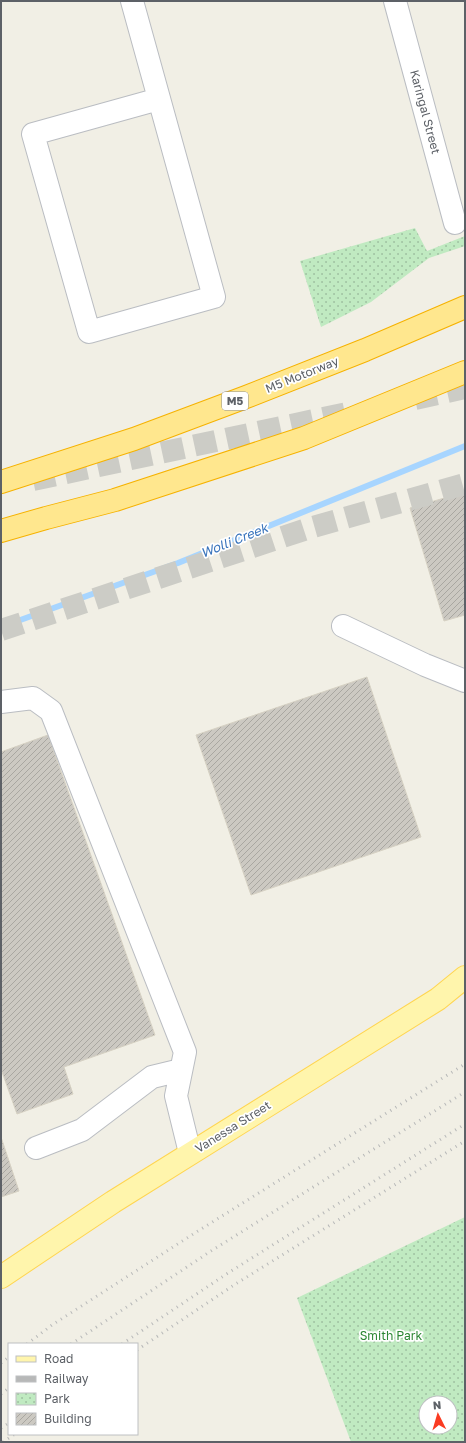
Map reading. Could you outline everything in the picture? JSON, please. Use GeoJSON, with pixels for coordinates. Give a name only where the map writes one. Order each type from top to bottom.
{"type":"FeatureCollection","features":[{"type":"Feature","properties":{"kind":"highway","name":"M5 Motorway"},"geometry":{"type":"LineString","coordinates":[[1,482],[134,439],[246,397],[365,350],[465,307]]}},
{"type":"Feature","properties":{"kind":"highway"},"geometry":{"type":"LineString","coordinates":[[1,542],[115,500],[304,438],[465,372]]}},
{"type":"Feature","properties":{"kind":"highway"},"geometry":{"type":"LineString","coordinates":[[1,531],[115,500]]}},
{"type":"Feature","properties":{"kind":"main road","name":"Vanessa Street"},"geometry":{"type":"LineString","coordinates":[[1,1277],[113,1202],[190,1153],[438,999],[465,977]]}},
{"type":"Feature","properties":{"kind":"street"},"geometry":{"type":"LineString","coordinates":[[132,1],[214,297],[89,332],[33,134],[159,99]]}},
{"type":"Feature","properties":{"kind":"street","name":"Karingal Street"},"geometry":{"type":"LineString","coordinates":[[395,1],[455,223]]}},
{"type":"Feature","properties":{"kind":"street"},"geometry":{"type":"LineString","coordinates":[[343,626],[425,665],[465,681]]}},
{"type":"Feature","properties":{"kind":"street"},"geometry":{"type":"LineString","coordinates":[[1,702],[33,698],[51,711],[185,1052],[176,1096],[190,1153]]}},
{"type":"Feature","properties":{"kind":"street"},"geometry":{"type":"LineString","coordinates":[[36,1148],[82,1130],[152,1077],[181,1070]]}},
{"type":"Feature","properties":{"kind":"green space"},"geometry":{"type":"Polygon","coordinates":[[[415,228],[427,251],[465,236],[465,246],[429,258],[371,302],[321,327],[300,261],[415,228]]]}},
{"type":"Feature","properties":{"kind":"green space","name":"Smith Park"},"geometry":{"type":"Polygon","coordinates":[[[465,1217],[465,1442],[351,1442],[297,1298],[465,1217]]]}},
{"type":"Feature","properties":{"kind":"building"},"geometry":{"type":"Polygon","coordinates":[[[465,492],[465,615],[444,621],[410,508],[465,492]]]}},
{"type":"Feature","properties":{"kind":"building"},"geometry":{"type":"Polygon","coordinates":[[[367,677],[421,837],[251,895],[196,735],[367,677]]]}},
{"type":"Feature","properties":{"kind":"building"},"geometry":{"type":"Polygon","coordinates":[[[48,735],[155,1035],[64,1067],[73,1094],[17,1114],[1,1069],[1,752],[48,735]]]}},
{"type":"Feature","properties":{"kind":"building"},"geometry":{"type":"Polygon","coordinates":[[[1,1137],[19,1191],[1,1197],[1,1137]]]}},
{"type":"Feature","properties":{"kind":"waterway","name":"Wolli Creek"},"geometry":{"type":"LineString","coordinates":[[1,627],[178,563],[465,446]]}},
{"type":"Feature","properties":{"kind":"tunnel"},"geometry":{"type":"LineString","coordinates":[[415,399],[465,388]]}},
{"type":"Feature","properties":{"kind":"tunnel"},"geometry":{"type":"LineString","coordinates":[[33,480],[352,412]]}},
{"type":"Feature","properties":{"kind":"tunnel"},"geometry":{"type":"LineString","coordinates":[[1,630],[313,527],[465,484]]}},
{"type":"Feature","properties":{"kind":"railway"},"geometry":{"type":"LineString","coordinates":[[28,1343],[52,1325],[198,1231],[465,1064]]}},
{"type":"Feature","properties":{"kind":"railway"},"geometry":{"type":"LineString","coordinates":[[73,1343],[211,1251],[465,1092]]}},
{"type":"Feature","properties":{"kind":"railway"},"geometry":{"type":"LineString","coordinates":[[123,1343],[228,1273],[465,1124]]}},
{"type":"Feature","properties":{"kind":"railway"},"geometry":{"type":"LineString","coordinates":[[138,1349],[234,1285],[465,1141]]}},
{"type":"Feature","properties":{"kind":"railway"},"geometry":{"type":"LineString","coordinates":[[1,1363],[8,1358]]}},
{"type":"Feature","properties":{"kind":"railway"},"geometry":{"type":"LineString","coordinates":[[1,1394],[8,1389]]}},
{"type":"Feature","properties":{"kind":"railway"},"geometry":{"type":"LineString","coordinates":[[1,1428],[8,1424]]}},
{"type":"Feature","properties":{"kind":"railway"},"geometry":{"type":"LineString","coordinates":[[3,1442],[14,1435]]}}]}
